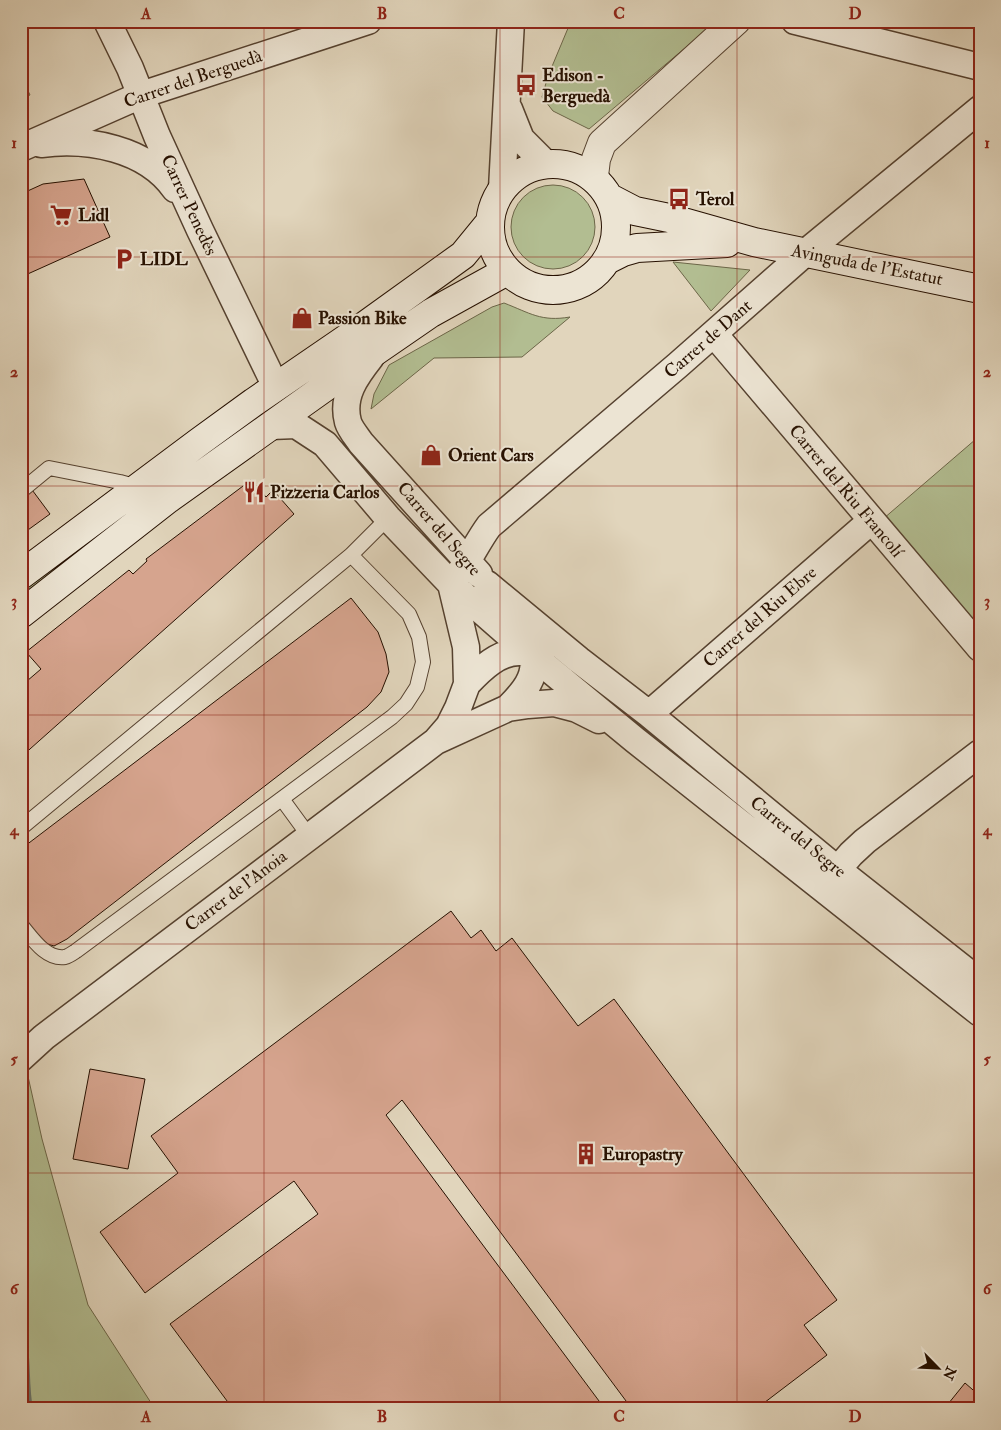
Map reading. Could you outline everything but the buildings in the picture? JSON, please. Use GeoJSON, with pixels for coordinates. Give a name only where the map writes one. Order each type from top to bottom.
{"type":"FeatureCollection","features":[{"type":"Feature","properties":{"kind":"main road"},"geometry":{"type":"LineString","coordinates":[[594,176],[596,160],[602,143],[736,21]]}},
{"type":"Feature","properties":{"kind":"main road"},"geometry":{"type":"LineString","coordinates":[[540,164],[568,164],[594,176],[610,198],[617,228],[616,239],[607,260],[594,276],[575,287],[561,290],[539,289],[525,284],[507,271],[492,247],[490,222],[492,209],[502,189],[519,172],[540,164]]}},
{"type":"Feature","properties":{"kind":"main road","name":"Avinguda de l'Estatut"},"geometry":{"type":"LineString","coordinates":[[610,198],[634,211],[669,218],[754,242],[980,289]]}},
{"type":"Feature","properties":{"kind":"main road"},"geometry":{"type":"LineString","coordinates":[[21,575],[199,442],[463,255],[490,222]]}},
{"type":"Feature","properties":{"kind":"main road","name":"Avinguda de l'Estatut"},"geometry":{"type":"LineString","coordinates":[[607,260],[637,248],[754,242]]}},
{"type":"Feature","properties":{"kind":"main road"},"geometry":{"type":"LineString","coordinates":[[21,614],[168,499],[377,350],[432,313],[507,271]]}},
{"type":"Feature","properties":{"kind":"street","name":"Carrer Penedès"},"geometry":{"type":"LineString","coordinates":[[107,21],[130,68],[157,136],[276,387]]}},
{"type":"Feature","properties":{"kind":"street","name":"Carrer del Berguedà"},"geometry":{"type":"LineString","coordinates":[[23,147],[141,96],[368,21]]}},
{"type":"Feature","properties":{"kind":"street"},"geometry":{"type":"LineString","coordinates":[[502,189],[511,21]]}},
{"type":"Feature","properties":{"kind":"street"},"geometry":{"type":"LineString","coordinates":[[795,21],[980,67]]}},
{"type":"Feature","properties":{"kind":"street"},"geometry":{"type":"LineString","coordinates":[[506,101],[521,139],[546,164]]}},
{"type":"Feature","properties":{"kind":"street","name":"Carrer de Dant"},"geometry":{"type":"LineString","coordinates":[[451,584],[468,561],[489,526],[714,334],[805,253],[980,109]]}},
{"type":"Feature","properties":{"kind":"street"},"geometry":{"type":"LineString","coordinates":[[23,147],[55,142],[87,143],[131,155],[150,164],[170,182],[194,215]]}},
{"type":"Feature","properties":{"kind":"street","name":"Carrer del Riu Francolí"},"geometry":{"type":"LineString","coordinates":[[714,334],[980,648]]}},
{"type":"Feature","properties":{"kind":"street","name":"Carrer del Segre"},"geometry":{"type":"LineString","coordinates":[[377,350],[351,385],[346,403],[348,424],[361,443],[488,584],[579,660],[649,714],[830,879],[854,915],[980,1013]]}},
{"type":"Feature","properties":{"kind":"street","name":"Carrer del Segre"},"geometry":{"type":"LineString","coordinates":[[271,426],[296,425],[325,444],[388,518],[451,584],[634,740],[830,879],[980,982]]}},
{"type":"Feature","properties":{"kind":"street","name":"Carrer del Riu Ebre"},"geometry":{"type":"LineString","coordinates":[[649,714],[871,521]]}},
{"type":"Feature","properties":{"kind":"street","name":"Carrer del Segre"},"geometry":{"type":"LineString","coordinates":[[451,584],[466,647],[467,684]]}},
{"type":"Feature","properties":{"kind":"street","name":"Carrer del Segre"},"geometry":{"type":"LineString","coordinates":[[488,584],[507,618],[532,655]]}},
{"type":"Feature","properties":{"kind":"street","name":"Carrer del Segre"},"geometry":{"type":"LineString","coordinates":[[467,684],[496,659],[511,653],[522,652],[558,659],[574,670],[618,690]]}},
{"type":"Feature","properties":{"kind":"street"},"geometry":{"type":"LineString","coordinates":[[508,708],[524,692],[532,674],[532,655]]}},
{"type":"Feature","properties":{"kind":"street","name":"Carrer de l'Anoia"},"geometry":{"type":"LineString","coordinates":[[436,741],[449,726],[467,684]]}},
{"type":"Feature","properties":{"kind":"street","name":"Carrer del Segre"},"geometry":{"type":"LineString","coordinates":[[508,708],[562,705],[577,709],[634,740]]}},
{"type":"Feature","properties":{"kind":"street","name":"Carrer de l'Anoia"},"geometry":{"type":"LineString","coordinates":[[27,1050],[436,741],[508,708]]}},
{"type":"Feature","properties":{"kind":"street"},"geometry":{"type":"LineString","coordinates":[[830,879],[866,841],[980,753]]}},
{"type":"Feature","properties":{"kind":"lane"},"geometry":{"type":"LineString","coordinates":[[21,491],[50,468],[120,482],[139,488]]}},
{"type":"Feature","properties":{"kind":"lane"},"geometry":{"type":"LineString","coordinates":[[21,828],[351,555],[388,518]]}},
{"type":"Feature","properties":{"kind":"lane"},"geometry":{"type":"LineString","coordinates":[[21,925],[40,947],[52,956],[65,957],[76,951],[282,800],[392,717],[406,704],[417,687],[423,662],[419,637],[409,614],[351,555]]}},
{"type":"Feature","properties":{"kind":"lane"},"geometry":{"type":"LineString","coordinates":[[282,800],[309,836]]}},
{"type":"Feature","properties":{"kind":"green space"},"geometry":{"type":"Polygon","coordinates":[[[571,21],[717,21],[589,129],[553,111],[542,97],[548,76],[571,21]]]}},
{"type":"Feature","properties":{"kind":"green space"},"geometry":{"type":"Polygon","coordinates":[[[21,76],[30,95],[21,99],[21,76]]]}},
{"type":"Feature","properties":{"kind":"green space"},"geometry":{"type":"Polygon","coordinates":[[[545,185],[561,185],[577,192],[588,203],[595,219],[592,243],[583,257],[577,262],[561,269],[545,269],[529,262],[518,251],[511,235],[511,219],[518,203],[529,192],[545,185]]]}},
{"type":"Feature","properties":{"kind":"green space"},"geometry":{"type":"Polygon","coordinates":[[[673,262],[750,270],[711,311],[673,262]]]}},
{"type":"Feature","properties":{"kind":"green space"},"geometry":{"type":"Polygon","coordinates":[[[504,303],[543,317],[570,317],[522,357],[434,358],[371,409],[374,394],[389,365],[492,307],[504,303]]]}},
{"type":"Feature","properties":{"kind":"green space"},"geometry":{"type":"Polygon","coordinates":[[[251,415],[256,422],[21,600],[21,589],[251,415]]]}},
{"type":"Feature","properties":{"kind":"green space"},"geometry":{"type":"Polygon","coordinates":[[[980,421],[980,632],[883,519],[976,439],[980,421]]]}},
{"type":"Feature","properties":{"kind":"green space"},"geometry":{"type":"Polygon","coordinates":[[[21,1045],[42,1139],[88,1305],[155,1409],[21,1409],[21,1045]]]}},
{"type":"Feature","properties":{"kind":"waterway"},"geometry":{"type":"LineString","coordinates":[[21,1331],[29,1409]]}},
{"type":"Feature","properties":{"kind":"place","name":"Edison - Berguedà"},"geometry":{"type":"Point","coordinates":[526,85]}},
{"type":"Feature","properties":{"kind":"place","name":"Terol"},"geometry":{"type":"Point","coordinates":[679,199]}},
{"type":"Feature","properties":{"kind":"place","name":"Lidl"},"geometry":{"type":"Point","coordinates":[61,215]}},
{"type":"Feature","properties":{"kind":"place","name":"LIDL"},"geometry":{"type":"Point","coordinates":[124,259]}},
{"type":"Feature","properties":{"kind":"place","name":"Passion Bike"},"geometry":{"type":"Point","coordinates":[302,318]}},
{"type":"Feature","properties":{"kind":"place","name":"Orient Cars"},"geometry":{"type":"Point","coordinates":[431,455]}},
{"type":"Feature","properties":{"kind":"place","name":"Pizzeria Carlos"},"geometry":{"type":"Point","coordinates":[254,492]}},
{"type":"Feature","properties":{"kind":"place","name":"Europastry"},"geometry":{"type":"Point","coordinates":[586,1154]}}]}
